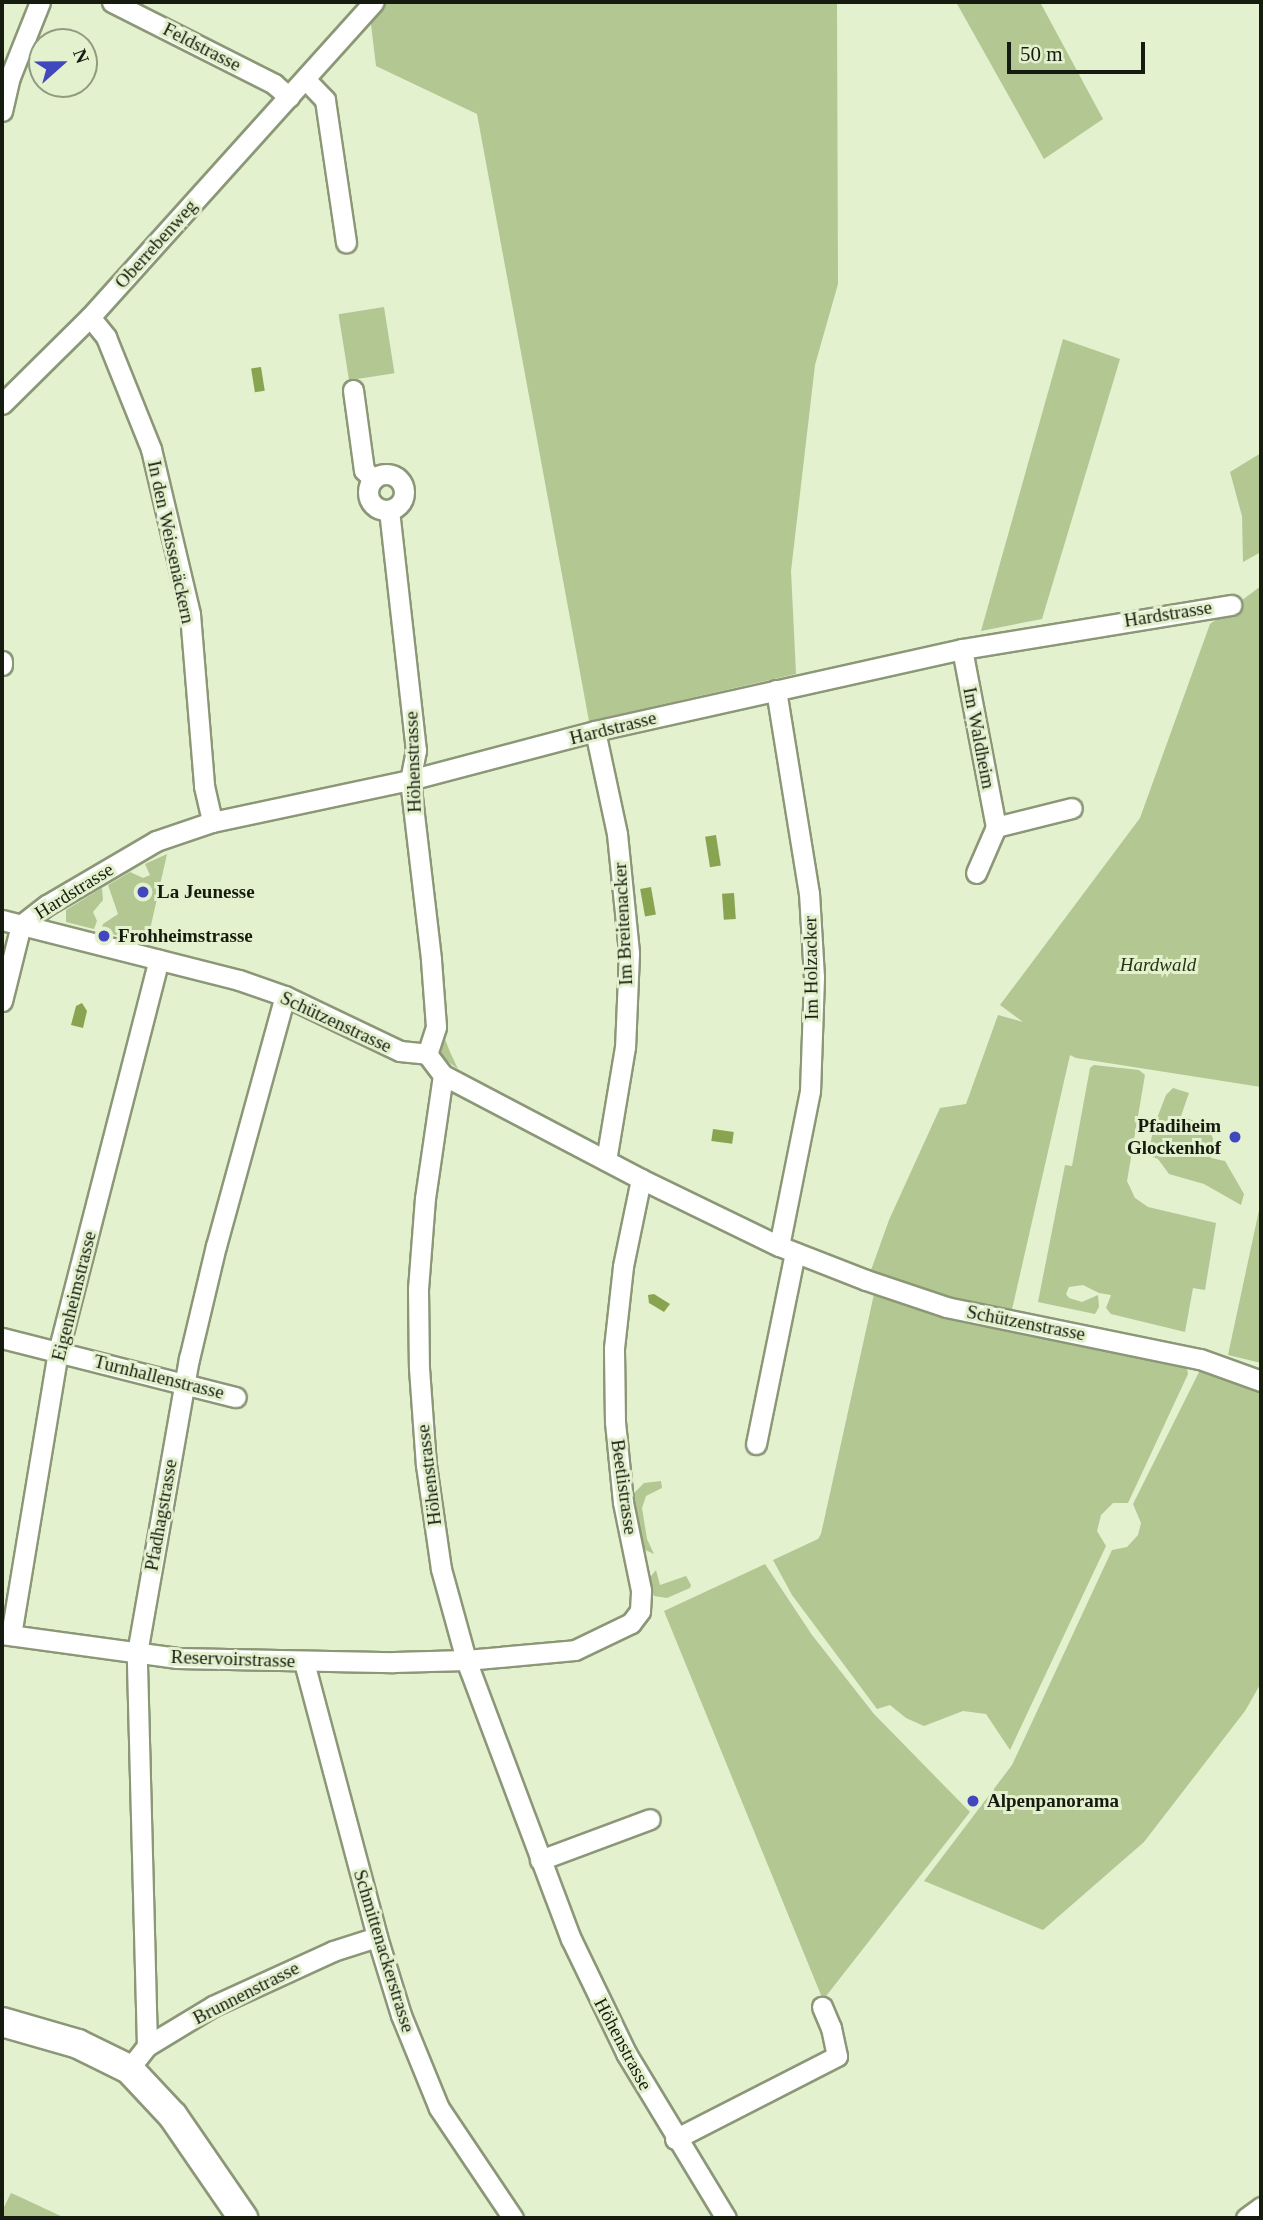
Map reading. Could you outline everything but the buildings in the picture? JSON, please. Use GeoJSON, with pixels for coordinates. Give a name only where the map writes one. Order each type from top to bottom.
{"type":"FeatureCollection","features":[{"type":"Feature","properties":{"kind":"main road"},"geometry":{"type":"LineString","coordinates":[[2,2022],[78,2044],[129,2070],[173,2116],[243,2218]]}},
{"type":"Feature","properties":{"kind":"street"},"geometry":{"type":"LineString","coordinates":[[2,111],[10,77],[40,2]]}},
{"type":"Feature","properties":{"kind":"street","name":"Feldstrasse"},"geometry":{"type":"LineString","coordinates":[[112,2],[274,84],[289,97]]}},
{"type":"Feature","properties":{"kind":"street","name":"Oberrebenweg"},"geometry":{"type":"LineString","coordinates":[[2,404],[90,317],[374,2]]}},
{"type":"Feature","properties":{"kind":"street"},"geometry":{"type":"LineString","coordinates":[[305,79],[326,100],[346,242]]}},
{"type":"Feature","properties":{"kind":"street","name":"In den Weissenäckern"},"geometry":{"type":"LineString","coordinates":[[90,317],[106,337],[151,449],[190,614],[204,786],[212,822]]}},
{"type":"Feature","properties":{"kind":"street"},"geometry":{"type":"LineString","coordinates":[[353,390],[364,470],[373,479]]}},
{"type":"Feature","properties":{"kind":"street"},"geometry":{"type":"LineString","coordinates":[[392,474],[402,483],[404,497],[401,503],[389,510],[376,508],[368,498],[369,484],[378,475],[392,474]]}},
{"type":"Feature","properties":{"kind":"street","name":"Höhenstrasse"},"geometry":{"type":"LineString","coordinates":[[389,510],[416,750],[410,780],[432,960],[436,1027],[427,1054]]}},
{"type":"Feature","properties":{"kind":"street","name":"Hardstrasse"},"geometry":{"type":"LineString","coordinates":[[21,925],[47,905],[156,841],[212,822],[410,780],[595,731],[962,649],[1231,605]]}},
{"type":"Feature","properties":{"kind":"street","name":"Im Waldheim"},"geometry":{"type":"LineString","coordinates":[[962,649],[996,827]]}},
{"type":"Feature","properties":{"kind":"street","name":"Im Holzacker"},"geometry":{"type":"LineString","coordinates":[[776,690],[809,893],[814,977],[810,1091],[787,1250]]}},
{"type":"Feature","properties":{"kind":"street","name":"Im Breitenacker"},"geometry":{"type":"LineString","coordinates":[[595,731],[617,834],[629,953],[625,1047],[606,1160]]}},
{"type":"Feature","properties":{"kind":"street"},"geometry":{"type":"LineString","coordinates":[[976,873],[996,827],[1072,808]]}},
{"type":"Feature","properties":{"kind":"street","name":"Schützenstrasse"},"geometry":{"type":"LineString","coordinates":[[2,920],[239,980],[285,996],[400,1051],[427,1054],[443,1075],[641,1179],[787,1250],[946,1307],[1200,1359],[1261,1381]]}},
{"type":"Feature","properties":{"kind":"street"},"geometry":{"type":"LineString","coordinates":[[2,1001],[21,925]]}},
{"type":"Feature","properties":{"kind":"street","name":"Eigenheimstrasse"},"geometry":{"type":"LineString","coordinates":[[6,1634],[58,1352],[159,960]]}},
{"type":"Feature","properties":{"kind":"street","name":"Pfadhagstrasse"},"geometry":{"type":"LineString","coordinates":[[147,2046],[137,1653],[184,1383],[216,1246],[285,996]]}},
{"type":"Feature","properties":{"kind":"street","name":"Höhenstrasse"},"geometry":{"type":"LineString","coordinates":[[443,1075],[425,1198],[418,1289],[419,1368],[426,1465],[441,1569],[466,1660],[571,1938],[607,2015],[675,2138],[726,2218]]}},
{"type":"Feature","properties":{"kind":"street","name":"Beetlistrasse"},"geometry":{"type":"LineString","coordinates":[[466,1660],[575,1650],[631,1623],[640,1611],[641,1590],[623,1502],[615,1422],[614,1348],[623,1266],[641,1179]]}},
{"type":"Feature","properties":{"kind":"street"},"geometry":{"type":"LineString","coordinates":[[756,1444],[787,1250]]}},
{"type":"Feature","properties":{"kind":"street","name":"Turnhallenstrasse"},"geometry":{"type":"LineString","coordinates":[[2,1338],[236,1396]]}},
{"type":"Feature","properties":{"kind":"street","name":"Reservoirstrasse"},"geometry":{"type":"LineString","coordinates":[[6,1634],[137,1653],[304,1662],[466,1660]]}},
{"type":"Feature","properties":{"kind":"street","name":"Schmittenackerstrasse"},"geometry":{"type":"LineString","coordinates":[[304,1662],[377,1937],[401,2015],[439,2108],[513,2218]]}},
{"type":"Feature","properties":{"kind":"street"},"geometry":{"type":"LineString","coordinates":[[540,1860],[650,1819]]}},
{"type":"Feature","properties":{"kind":"street","name":"Brunnenstrasse"},"geometry":{"type":"LineString","coordinates":[[129,2070],[147,2046],[260,1982],[333,1951],[377,1937]]}},
{"type":"Feature","properties":{"kind":"street"},"geometry":{"type":"LineString","coordinates":[[675,2138],[837,2056],[831,2028],[822,2007]]}},
{"type":"Feature","properties":{"kind":"street"},"geometry":{"type":"LineString","coordinates":[[1246,2218],[1261,2207]]}},
{"type":"Feature","properties":{"kind":"green space"},"geometry":{"type":"Polygon","coordinates":[[[383,2],[837,2],[838,284],[815,365],[791,571],[796,674],[589,721],[477,114],[376,66],[370,16],[383,2]]]}},
{"type":"Feature","properties":{"kind":"green space"},"geometry":{"type":"Polygon","coordinates":[[[956,2],[1040,2],[1103,119],[1044,159],[956,2]]]}},
{"type":"Feature","properties":{"kind":"green space"},"geometry":{"type":"Polygon","coordinates":[[[384,307],[394,373],[349,380],[339,314],[384,307]]]}},
{"type":"Feature","properties":{"kind":"green space"},"geometry":{"type":"Polygon","coordinates":[[[1063,339],[1120,359],[1042,619],[981,631],[1063,339]]]}},
{"type":"Feature","properties":{"kind":"green space"},"geometry":{"type":"Polygon","coordinates":[[[1261,453],[1261,552],[1243,562],[1242,516],[1230,472],[1261,453]]]}},
{"type":"Feature","properties":{"kind":"green space","name":"Hardwald"},"geometry":{"type":"Polygon","coordinates":[[[1261,586],[1261,1087],[1070,1055],[1011,1314],[953,1302],[870,1273],[889,1220],[940,1108],[966,1104],[998,1015],[1023,1022],[1000,1005],[1140,818],[1210,624],[1261,586]]]}},
{"type":"Feature","properties":{"kind":"green space"},"geometry":{"type":"Polygon","coordinates":[[[167,854],[147,943],[101,931],[103,924],[118,914],[108,885],[130,872],[143,878],[150,875],[145,864],[167,854]]]}},
{"type":"Feature","properties":{"kind":"green space"},"geometry":{"type":"Polygon","coordinates":[[[102,888],[103,900],[93,912],[97,921],[94,929],[66,922],[66,910],[102,888]]]}},
{"type":"Feature","properties":{"kind":"green space"},"geometry":{"type":"Polygon","coordinates":[[[445,1039],[458,1069],[442,1057],[439,1044],[445,1039]]]}},
{"type":"Feature","properties":{"kind":"green space"},"geometry":{"type":"Polygon","coordinates":[[[1094,1065],[1139,1070],[1145,1075],[1127,1181],[1135,1198],[1148,1207],[1216,1223],[1205,1290],[1193,1288],[1185,1332],[1111,1314],[1106,1308],[1111,1295],[1099,1293],[1083,1285],[1069,1287],[1066,1294],[1069,1298],[1082,1302],[1098,1295],[1099,1307],[1095,1314],[1038,1302],[1065,1165],[1072,1166],[1090,1068],[1094,1065]]]}},
{"type":"Feature","properties":{"kind":"green space"},"geometry":{"type":"Polygon","coordinates":[[[1173,1088],[1189,1093],[1181,1116],[1205,1125],[1213,1138],[1211,1158],[1225,1161],[1244,1194],[1241,1205],[1204,1184],[1169,1174],[1158,1159],[1148,1155],[1154,1126],[1166,1095],[1173,1088]]]}},
{"type":"Feature","properties":{"kind":"green space"},"geometry":{"type":"Polygon","coordinates":[[[1261,1201],[1261,1363],[1228,1355],[1261,1201]]]}},
{"type":"Feature","properties":{"kind":"green space"},"geometry":{"type":"Polygon","coordinates":[[[874,1294],[963,1320],[1186,1363],[1188,1374],[1128,1503],[1113,1503],[1101,1515],[1097,1531],[1106,1546],[1010,1750],[986,1714],[963,1711],[924,1726],[906,1718],[890,1705],[877,1709],[792,1595],[773,1560],[818,1539],[821,1534],[874,1294]]]}},
{"type":"Feature","properties":{"kind":"green space"},"geometry":{"type":"Polygon","coordinates":[[[1201,1368],[1261,1387],[1261,1683],[1245,1711],[1144,1842],[1043,1930],[924,1881],[1012,1765],[1112,1550],[1127,1547],[1138,1535],[1141,1523],[1133,1504],[1201,1368]]]}},
{"type":"Feature","properties":{"kind":"green space"},"geometry":{"type":"Polygon","coordinates":[[[661,1481],[662,1488],[646,1496],[642,1508],[647,1539],[654,1554],[641,1548],[632,1501],[634,1493],[644,1483],[661,1481]]]}},
{"type":"Feature","properties":{"kind":"green space"},"geometry":{"type":"Polygon","coordinates":[[[765,1564],[812,1635],[874,1714],[970,1812],[823,2000],[664,1611],[765,1564]]]}},
{"type":"Feature","properties":{"kind":"green space"},"geometry":{"type":"Polygon","coordinates":[[[656,1570],[660,1585],[686,1576],[690,1588],[667,1598],[654,1596],[647,1581],[656,1570]]]}},
{"type":"Feature","properties":{"kind":"green space"},"geometry":{"type":"Polygon","coordinates":[[[11,2193],[65,2218],[2,2218],[2,2211],[11,2193]]]}},
{"type":"Feature","properties":{"kind":"shaded area"},"geometry":{"type":"Polygon","coordinates":[[[261,367],[265,391],[255,392],[251,369],[261,367]]]}},
{"type":"Feature","properties":{"kind":"shaded area"},"geometry":{"type":"Polygon","coordinates":[[[716,835],[721,866],[710,867],[705,837],[716,835]]]}},
{"type":"Feature","properties":{"kind":"shaded area"},"geometry":{"type":"Polygon","coordinates":[[[651,887],[656,915],[645,916],[640,889],[651,887]]]}},
{"type":"Feature","properties":{"kind":"shaded area"},"geometry":{"type":"Polygon","coordinates":[[[734,893],[736,919],[724,920],[722,894],[734,893]]]}},
{"type":"Feature","properties":{"kind":"shaded area"},"geometry":{"type":"Polygon","coordinates":[[[82,1003],[87,1011],[83,1028],[71,1025],[76,1006],[82,1003]]]}},
{"type":"Feature","properties":{"kind":"shaded area"},"geometry":{"type":"Polygon","coordinates":[[[713,1129],[734,1132],[732,1144],[711,1141],[713,1129]]]}},
{"type":"Feature","properties":{"kind":"shaded area"},"geometry":{"type":"Polygon","coordinates":[[[654,1294],[670,1304],[664,1312],[649,1303],[648,1295],[654,1294]]]}},
{"type":"Feature","properties":{"kind":"place","name":"La Jeunesse"},"geometry":{"type":"Point","coordinates":[143,892]}},
{"type":"Feature","properties":{"kind":"place","name":"Frohheimstrasse"},"geometry":{"type":"Point","coordinates":[104,936]}},
{"type":"Feature","properties":{"kind":"place","name":"Pfadiheim Glockenhof"},"geometry":{"type":"Point","coordinates":[1235,1137]}},
{"type":"Feature","properties":{"kind":"place","name":"Alpenpanorama"},"geometry":{"type":"Point","coordinates":[973,1801]}}]}
